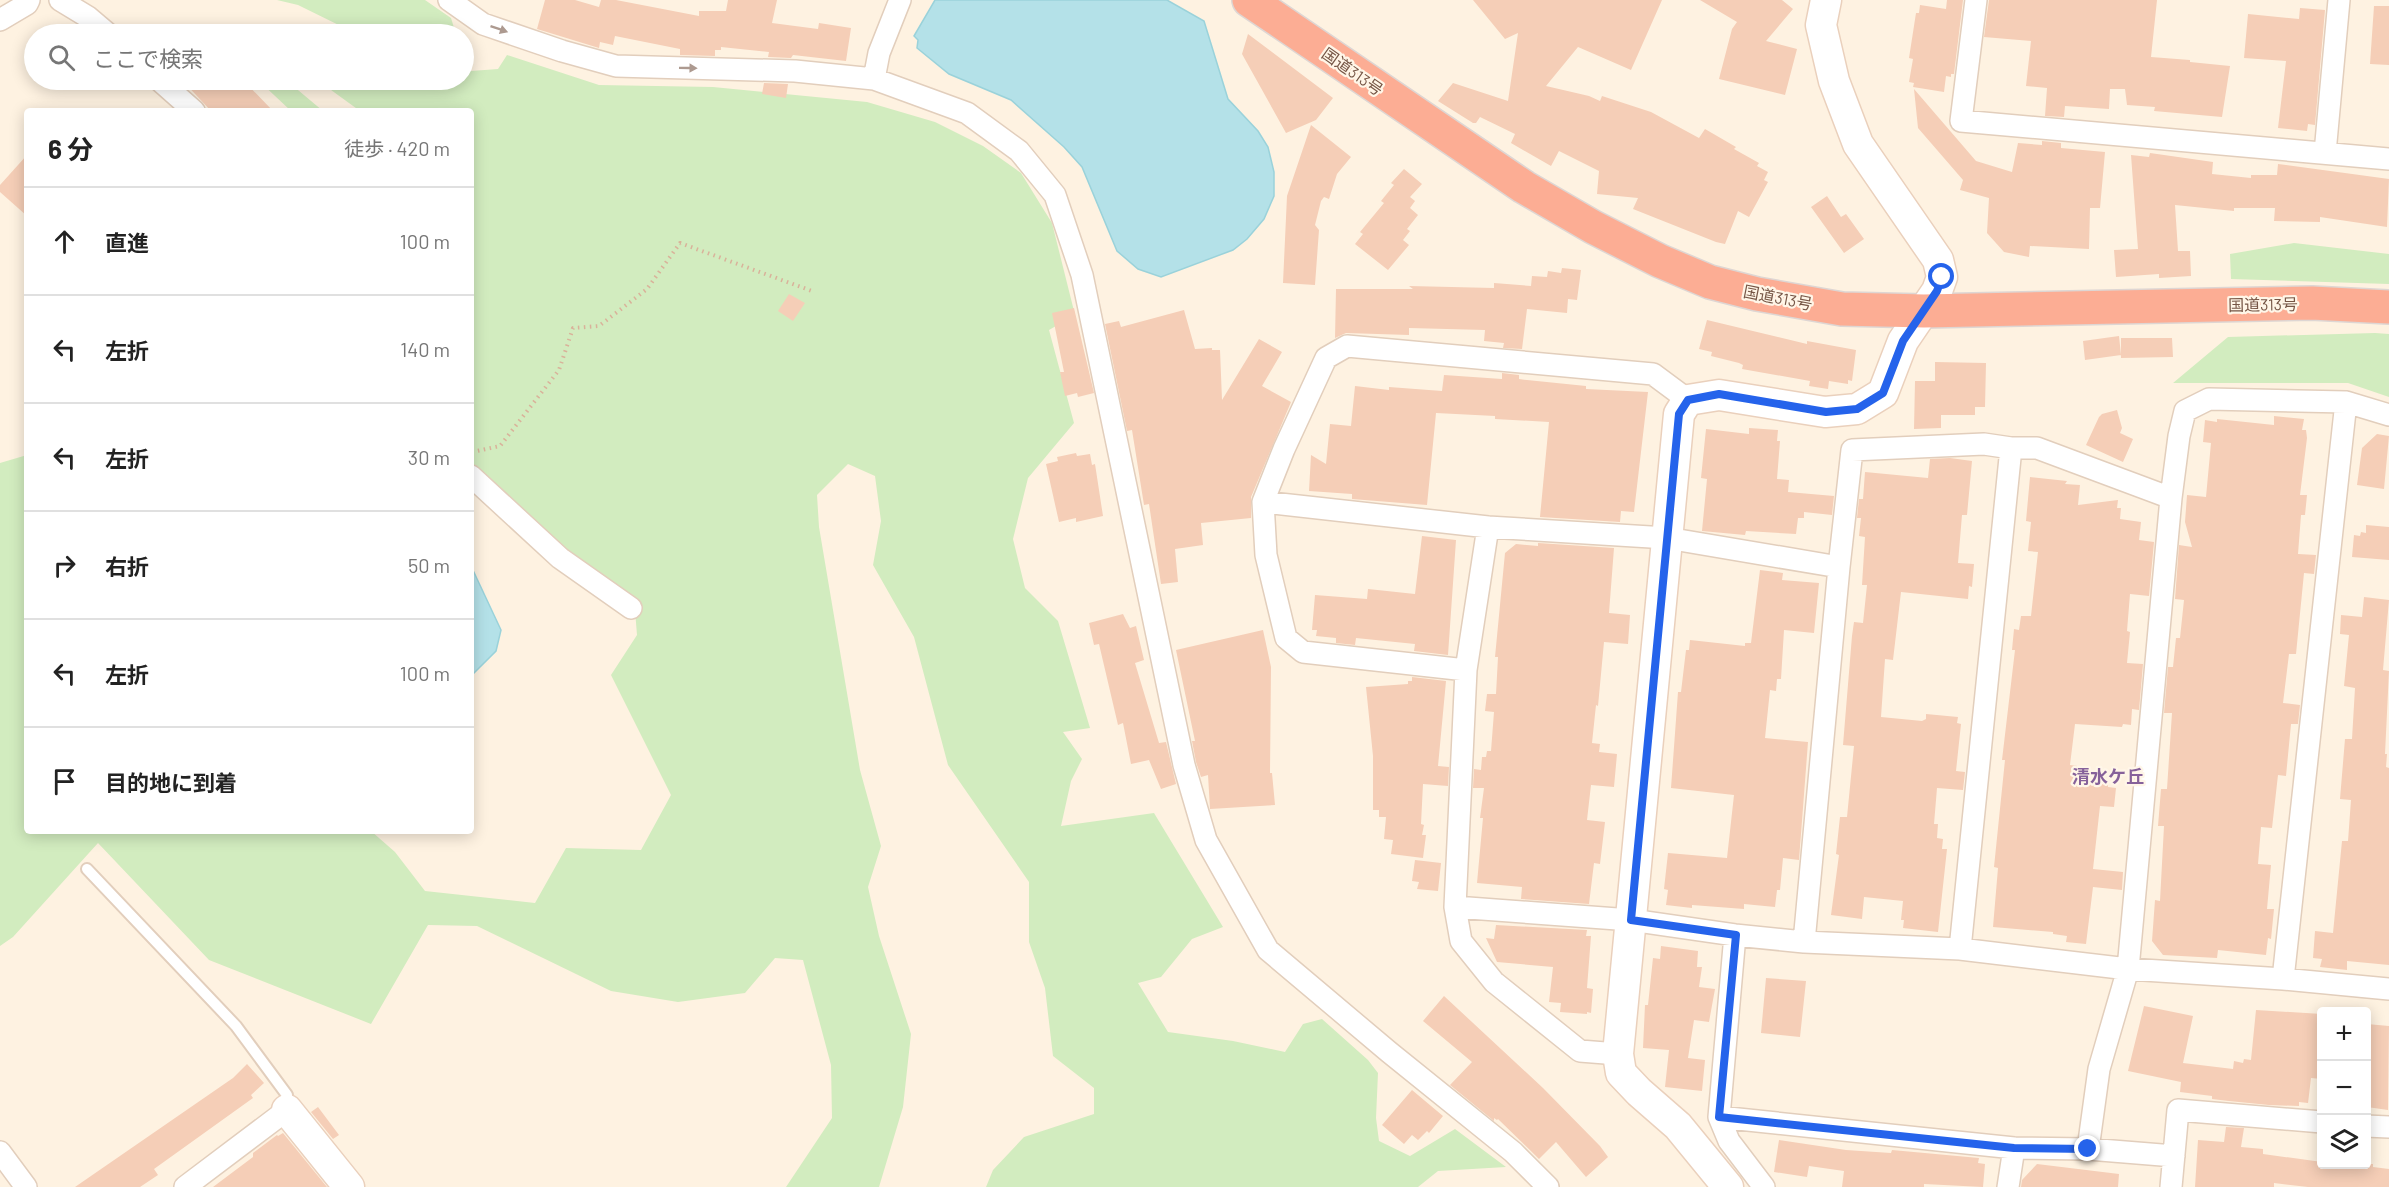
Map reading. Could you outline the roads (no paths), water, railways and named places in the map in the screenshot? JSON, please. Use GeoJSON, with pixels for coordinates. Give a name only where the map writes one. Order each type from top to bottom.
{"type":"FeatureCollection","features":[{"type":"Feature","properties":{"kind":"highway","name":"国道313号"},"geometry":{"type":"LineString","coordinates":[[1249,0],[1524,187],[1593,227],[1660,261],[1710,282],[1757,294],[1842,309],[1924,311],[2312,303],[2389,307]]}},
{"type":"Feature","properties":{"kind":"street"},"geometry":{"type":"LineString","coordinates":[[0,20],[27,4],[29,0]]}},
{"type":"Feature","properties":{"kind":"street"},"geometry":{"type":"LineString","coordinates":[[60,0],[96,24]]}},
{"type":"Feature","properties":{"kind":"street"},"geometry":{"type":"LineString","coordinates":[[449,0],[483,24],[562,51],[616,66],[795,70],[874,79],[967,113],[1019,151],[1055,195],[1082,275],[1188,776],[1206,840],[1268,950],[1513,1152],[1548,1187]]}},
{"type":"Feature","properties":{"kind":"street"},"geometry":{"type":"LineString","coordinates":[[874,79],[879,53],[900,0]]}},
{"type":"Feature","properties":{"kind":"street"},"geometry":{"type":"LineString","coordinates":[[1728,1187],[1678,1126],[1621,1073],[1618,1054],[1679,414],[1688,400],[1719,394],[1826,412],[1857,409],[1883,393],[1903,341],[1937,291],[1942,277],[1938,260],[1858,144],[1834,81],[1821,25],[1826,0]]}},
{"type":"Feature","properties":{"kind":"street"},"geometry":{"type":"LineString","coordinates":[[1976,0],[1961,122],[2389,159]]}},
{"type":"Feature","properties":{"kind":"street"},"geometry":{"type":"LineString","coordinates":[[2325,153],[2339,0]]}},
{"type":"Feature","properties":{"kind":"street"},"geometry":{"type":"LineString","coordinates":[[170,90],[191,108]]}},
{"type":"Feature","properties":{"kind":"street"},"geometry":{"type":"LineString","coordinates":[[1466,670],[1303,652],[1286,638],[1266,555],[1263,502],[1284,449],[1326,358],[1347,346],[1653,374],[1688,400]]}},
{"type":"Feature","properties":{"kind":"street"},"geometry":{"type":"LineString","coordinates":[[2088,1149],[2099,1069],[2128,969],[2171,498],[2179,436],[2185,411],[2209,399],[2346,402],[2389,415]]}},
{"type":"Feature","properties":{"kind":"street"},"geometry":{"type":"LineString","coordinates":[[2283,979],[2346,402]]}},
{"type":"Feature","properties":{"kind":"street"},"geometry":{"type":"LineString","coordinates":[[1804,942],[1852,450],[1984,444],[2011,448],[2037,448],[2171,498]]}},
{"type":"Feature","properties":{"kind":"street"},"geometry":{"type":"LineString","coordinates":[[1960,949],[2011,448]]}},
{"type":"Feature","properties":{"kind":"street"},"geometry":{"type":"LineString","coordinates":[[474,479],[560,558],[631,608]]}},
{"type":"Feature","properties":{"kind":"street"},"geometry":{"type":"LineString","coordinates":[[1263,502],[1488,526],[1667,538],[1839,567]]}},
{"type":"Feature","properties":{"kind":"street"},"geometry":{"type":"LineString","coordinates":[[1488,526],[1466,670],[1455,907],[1461,941],[1494,982],[1580,1051],[1618,1054]]}},
{"type":"Feature","properties":{"kind":"street"},"geometry":{"type":"LineString","coordinates":[[1455,907],[1631,920],[1804,942],[1960,949],[2128,969],[2389,988]]}},
{"type":"Feature","properties":{"kind":"street"},"geometry":{"type":"LineString","coordinates":[[1736,935],[1719,1117],[1729,1141],[1764,1187]]}},
{"type":"Feature","properties":{"kind":"street"},"geometry":{"type":"LineString","coordinates":[[184,1187],[287,1110],[349,1187]]}},
{"type":"Feature","properties":{"kind":"street"},"geometry":{"type":"LineString","coordinates":[[2171,1187],[2178,1110],[2317,1122]]}},
{"type":"Feature","properties":{"kind":"street"},"geometry":{"type":"LineString","coordinates":[[1719,1117],[2014,1148],[2088,1149],[2174,1156]]}},
{"type":"Feature","properties":{"kind":"street"},"geometry":{"type":"LineString","coordinates":[[2371,1126],[2389,1128]]}},
{"type":"Feature","properties":{"kind":"street"},"geometry":{"type":"LineString","coordinates":[[2008,1187],[2014,1148]]}},
{"type":"Feature","properties":{"kind":"street"},"geometry":{"type":"LineString","coordinates":[[0,1152],[26,1187]]}},
{"type":"Feature","properties":{"kind":"lane"},"geometry":{"type":"LineString","coordinates":[[87,869],[236,1026],[287,1095],[287,1110]]}},
{"type":"Feature","properties":{"kind":"water"},"geometry":{"type":"Polygon","coordinates":[[[935,0],[1167,0],[1204,21],[1228,99],[1258,131],[1268,147],[1274,172],[1274,196],[1264,219],[1247,239],[1233,250],[1161,277],[1138,269],[1117,251],[1082,167],[1064,147],[1011,100],[949,74],[917,48],[918,40],[914,36],[935,0]]]}},
{"type":"Feature","properties":{"kind":"water"},"geometry":{"type":"Polygon","coordinates":[[[474,572],[501,630],[496,651],[474,673],[474,572]]]}},
{"type":"Feature","properties":{"kind":"district","name":"清水ケ丘"},"geometry":{"type":"Point","coordinates":[2108,776]}}]}
